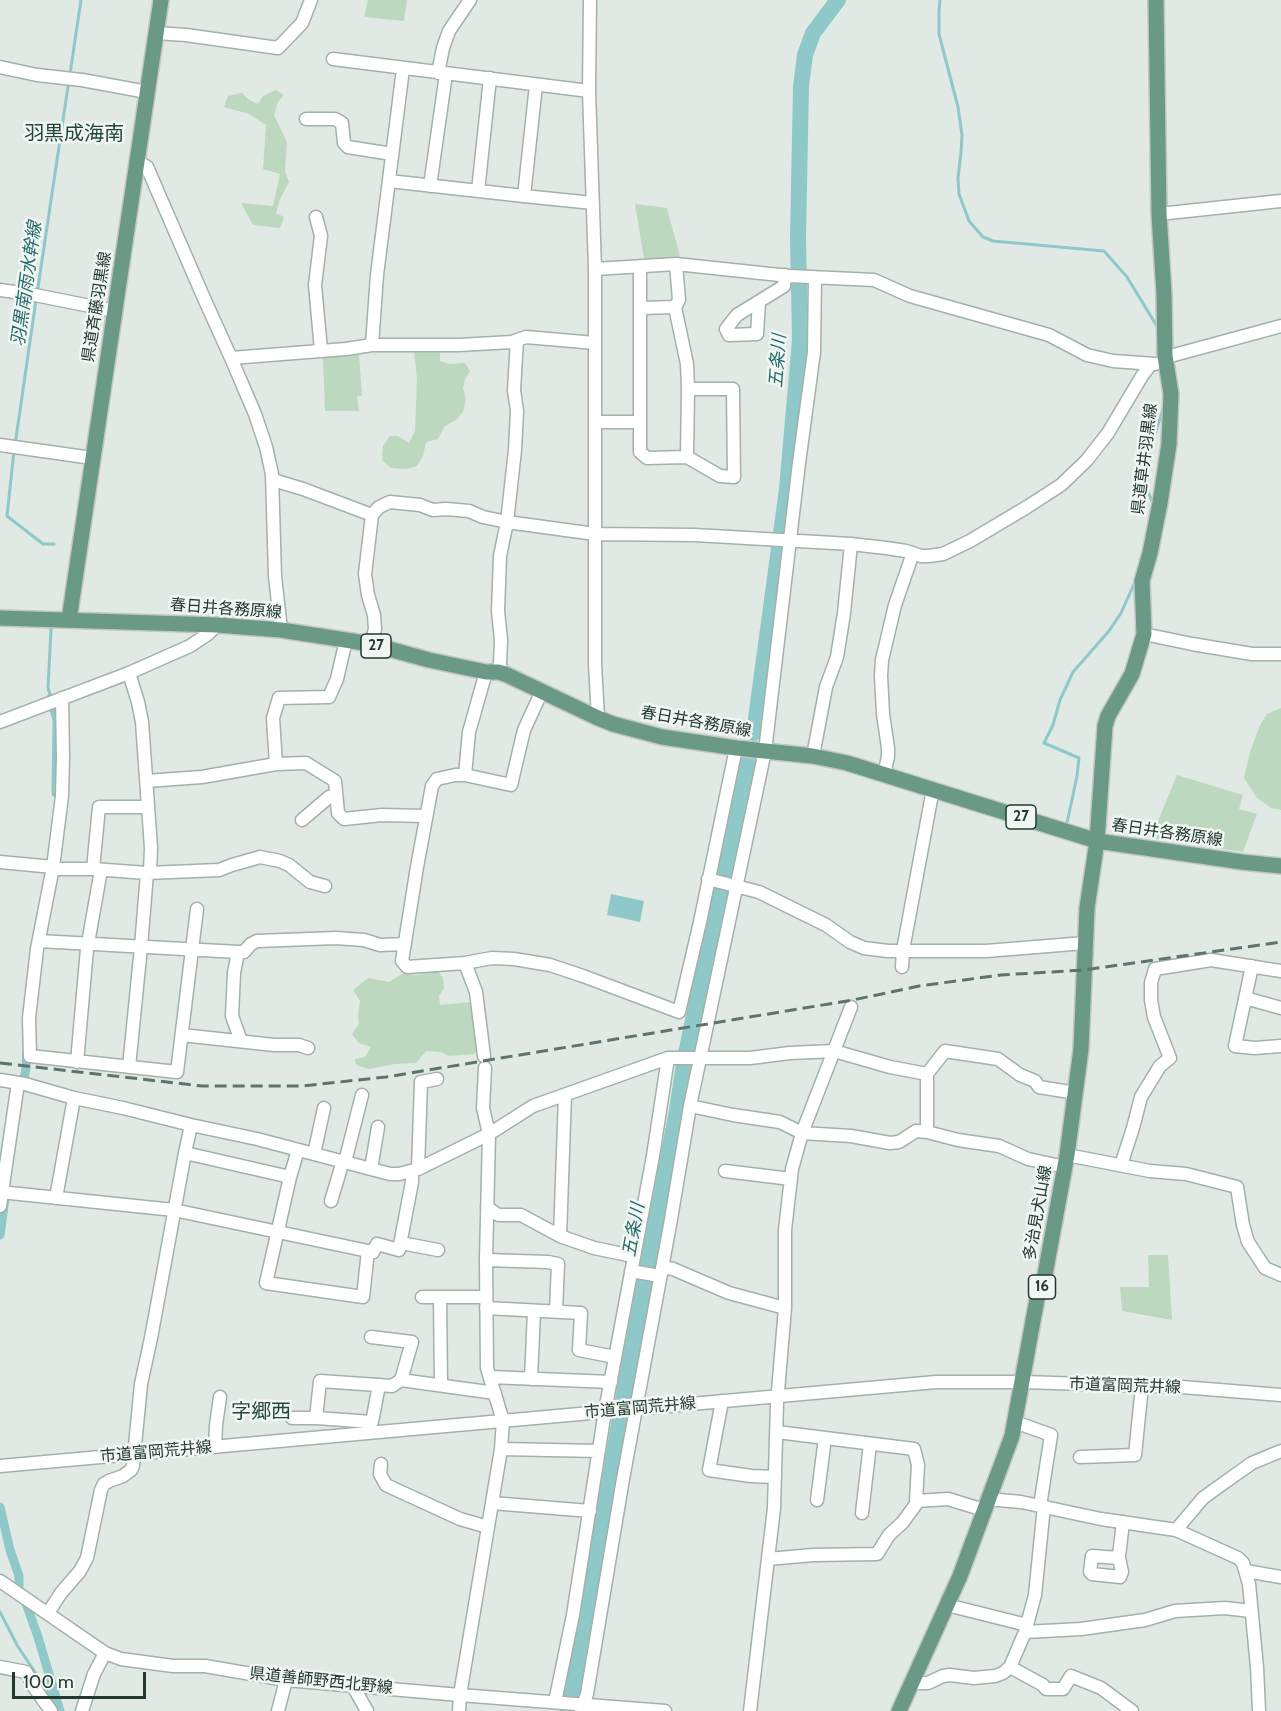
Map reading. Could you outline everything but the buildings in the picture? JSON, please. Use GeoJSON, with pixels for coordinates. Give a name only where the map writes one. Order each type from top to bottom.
{"type":"FeatureCollection","features":[{"type":"Feature","properties":{"kind":"main road","name":"県道斉藤羽黒線"},"geometry":{"type":"LineString","coordinates":[[69,620],[161,0]]}},
{"type":"Feature","properties":{"kind":"main road","name":"県道草井羽黒線"},"geometry":{"type":"LineString","coordinates":[[1096,841],[1105,726],[1108,716],[1132,674],[1144,634],[1142,581],[1158,513],[1169,444],[1172,394],[1160,360],[1164,294],[1159,214],[1156,0]]}},
{"type":"Feature","properties":{"kind":"main road","name":"春日井各務原線"},"geometry":{"type":"LineString","coordinates":[[0,618],[217,625],[280,630],[370,644],[429,660],[492,672],[613,724],[662,737],[813,756],[847,763],[1096,841],[1281,866]]}},
{"type":"Feature","properties":{"kind":"main road","name":"多治見犬山線"},"geometry":{"type":"LineString","coordinates":[[899,1711],[960,1576],[1012,1436],[1038,1299],[1044,1280],[1076,1093],[1081,1048],[1086,908],[1096,841]]}},
{"type":"Feature","properties":{"kind":"street"},"geometry":{"type":"LineString","coordinates":[[156,33],[278,48],[302,23],[311,0]]}},
{"type":"Feature","properties":{"kind":"street"},"geometry":{"type":"LineString","coordinates":[[430,186],[443,48],[449,31],[470,0]]}},
{"type":"Feature","properties":{"kind":"street"},"geometry":{"type":"LineString","coordinates":[[590,0],[589,91],[596,269],[595,664],[598,718]]}},
{"type":"Feature","properties":{"kind":"street"},"geometry":{"type":"LineString","coordinates":[[333,59],[589,91]]}},
{"type":"Feature","properties":{"kind":"street"},"geometry":{"type":"LineString","coordinates":[[0,67],[147,92]]}},
{"type":"Feature","properties":{"kind":"street"},"geometry":{"type":"LineString","coordinates":[[372,345],[377,275],[404,69]]}},
{"type":"Feature","properties":{"kind":"street"},"geometry":{"type":"LineString","coordinates":[[478,191],[490,78]]}},
{"type":"Feature","properties":{"kind":"street"},"geometry":{"type":"LineString","coordinates":[[524,196],[536,85]]}},
{"type":"Feature","properties":{"kind":"street"},"geometry":{"type":"LineString","coordinates":[[306,119],[335,119],[342,123],[344,142],[348,147],[392,154]]}},
{"type":"Feature","properties":{"kind":"street"},"geometry":{"type":"LineString","coordinates":[[137,161],[147,166],[255,414],[266,447],[273,480],[275,576],[280,630]]}},
{"type":"Feature","properties":{"kind":"street"},"geometry":{"type":"LineString","coordinates":[[388,181],[593,203]]}},
{"type":"Feature","properties":{"kind":"street"},"geometry":{"type":"LineString","coordinates":[[1159,214],[1281,201]]}},
{"type":"Feature","properties":{"kind":"street"},"geometry":{"type":"LineString","coordinates":[[316,217],[321,236],[315,285],[321,350]]}},
{"type":"Feature","properties":{"kind":"street"},"geometry":{"type":"LineString","coordinates":[[596,269],[676,264],[811,277],[874,280],[910,296],[1049,335],[1087,355],[1113,361],[1160,360],[1281,327]]}},
{"type":"Feature","properties":{"kind":"street"},"geometry":{"type":"LineString","coordinates":[[676,264],[679,300],[675,307],[687,364],[687,457]]}},
{"type":"Feature","properties":{"kind":"street"},"geometry":{"type":"LineString","coordinates":[[640,266],[640,452],[647,458],[687,457],[720,476],[734,477],[733,389],[688,389]]}},
{"type":"Feature","properties":{"kind":"street"},"geometry":{"type":"LineString","coordinates":[[759,302],[784,286],[787,275]]}},
{"type":"Feature","properties":{"kind":"street"},"geometry":{"type":"LineString","coordinates":[[583,1708],[698,1059],[765,751],[814,352],[811,277]]}},
{"type":"Feature","properties":{"kind":"street"},"geometry":{"type":"LineString","coordinates":[[0,290],[115,312]]}},
{"type":"Feature","properties":{"kind":"street"},"geometry":{"type":"LineString","coordinates":[[640,308],[675,307]]}},
{"type":"Feature","properties":{"kind":"street"},"geometry":{"type":"LineString","coordinates":[[231,358],[372,345],[459,345],[517,340],[526,337],[595,343]]}},
{"type":"Feature","properties":{"kind":"street"},"geometry":{"type":"LineString","coordinates":[[465,775],[469,732],[492,672],[500,664],[501,640],[498,611],[500,556],[507,522],[515,450],[517,411],[514,390],[517,340]]}},
{"type":"Feature","properties":{"kind":"street"},"geometry":{"type":"LineString","coordinates":[[370,644],[375,629],[374,615],[365,574],[372,515],[379,507],[390,502],[420,505],[432,510],[469,511],[507,522],[595,534],[695,535],[851,544],[886,548],[921,556],[943,554],[1027,507],[1060,485],[1087,460],[1108,433],[1142,376],[1160,360]]}},
{"type":"Feature","properties":{"kind":"street"},"geometry":{"type":"LineString","coordinates":[[596,422],[640,422]]}},
{"type":"Feature","properties":{"kind":"street"},"geometry":{"type":"LineString","coordinates":[[10,446],[92,458]]}},
{"type":"Feature","properties":{"kind":"street"},"geometry":{"type":"LineString","coordinates":[[273,480],[372,515]]}},
{"type":"Feature","properties":{"kind":"street"},"geometry":{"type":"LineString","coordinates":[[813,756],[826,687],[837,657],[851,544]]}},
{"type":"Feature","properties":{"kind":"street"},"geometry":{"type":"LineString","coordinates":[[884,774],[888,748],[882,695],[882,660],[895,605],[913,553]]}},
{"type":"Feature","properties":{"kind":"street"},"geometry":{"type":"LineString","coordinates":[[0,722],[129,673],[201,640],[217,625]]}},
{"type":"Feature","properties":{"kind":"street"},"geometry":{"type":"LineString","coordinates":[[1144,634],[1252,654],[1281,654]]}},
{"type":"Feature","properties":{"kind":"street"},"geometry":{"type":"LineString","coordinates":[[276,764],[273,718],[279,698],[329,697],[337,679],[346,640]]}},
{"type":"Feature","properties":{"kind":"street"},"geometry":{"type":"LineString","coordinates":[[129,673],[142,722],[151,848],[129,1067]]}},
{"type":"Feature","properties":{"kind":"street"},"geometry":{"type":"LineString","coordinates":[[542,692],[524,730],[511,785],[455,775],[437,779],[432,786],[402,961],[407,968],[465,963],[492,958],[514,959],[550,965],[583,975],[679,1012],[736,748]]}},
{"type":"Feature","properties":{"kind":"street"},"geometry":{"type":"LineString","coordinates":[[62,698],[62,796],[29,1018],[30,1056],[177,1072],[197,909]]}},
{"type":"Feature","properties":{"kind":"street"},"geometry":{"type":"LineString","coordinates":[[146,781],[202,777],[276,764],[306,763],[335,781],[338,813],[344,819],[382,815],[426,816]]}},
{"type":"Feature","properties":{"kind":"street"},"geometry":{"type":"LineString","coordinates":[[902,967],[903,950],[933,789]]}},
{"type":"Feature","properties":{"kind":"street"},"geometry":{"type":"LineString","coordinates":[[302,820],[329,797],[336,795]]}},
{"type":"Feature","properties":{"kind":"street"},"geometry":{"type":"LineString","coordinates":[[77,1062],[97,869],[99,807],[148,807]]}},
{"type":"Feature","properties":{"kind":"street"},"geometry":{"type":"LineString","coordinates":[[0,862],[59,869],[149,872],[219,870],[260,857],[289,865],[310,882],[325,886]]}},
{"type":"Feature","properties":{"kind":"street"},"geometry":{"type":"LineString","coordinates":[[708,879],[759,892],[784,903],[864,948],[888,951],[986,951],[1085,943]]}},
{"type":"Feature","properties":{"kind":"street"},"geometry":{"type":"LineString","coordinates":[[39,940],[238,952],[244,952],[257,941],[336,938],[364,940],[380,945],[405,944]]}},
{"type":"Feature","properties":{"kind":"street"},"geometry":{"type":"LineString","coordinates":[[238,952],[234,973],[232,1016],[241,1041]]}},
{"type":"Feature","properties":{"kind":"street"},"geometry":{"type":"LineString","coordinates":[[1120,1165],[1141,1097],[1160,1066],[1170,1058],[1154,1017],[1151,1000],[1151,983],[1155,969],[1211,960],[1281,971]]}},
{"type":"Feature","properties":{"kind":"street"},"geometry":{"type":"LineString","coordinates":[[459,1711],[501,1449],[503,1420],[487,1368],[486,1260],[489,1134],[483,1108],[484,1062],[476,992],[465,963]]}},
{"type":"Feature","properties":{"kind":"street"},"geometry":{"type":"LineString","coordinates":[[1252,966],[1235,1046],[1255,1048],[1281,1046]]}},
{"type":"Feature","properties":{"kind":"street"},"geometry":{"type":"LineString","coordinates":[[1245,998],[1281,1008]]}},
{"type":"Feature","properties":{"kind":"street"},"geometry":{"type":"LineString","coordinates":[[750,1711],[774,1508],[777,1403],[785,1308],[785,1230],[791,1179],[802,1133],[851,1007]]}},
{"type":"Feature","properties":{"kind":"street"},"geometry":{"type":"LineString","coordinates":[[182,1035],[274,1045],[299,1045],[309,1048]]}},
{"type":"Feature","properties":{"kind":"street"},"geometry":{"type":"LineString","coordinates":[[0,1080],[390,1174],[415,1170],[489,1134],[533,1106],[671,1058],[750,1058],[834,1050],[890,1067],[927,1074]]}},
{"type":"Feature","properties":{"kind":"street"},"geometry":{"type":"LineString","coordinates":[[927,1132],[927,1074],[948,1050],[998,1059],[1020,1075],[1035,1081],[1039,1087],[1076,1093]]}},
{"type":"Feature","properties":{"kind":"street"},"geometry":{"type":"LineString","coordinates":[[555,1702],[573,1615],[633,1256],[671,1058]]}},
{"type":"Feature","properties":{"kind":"street"},"geometry":{"type":"LineString","coordinates":[[4,1193],[174,1210],[373,1252],[377,1244],[399,1250],[415,1170],[421,1082],[437,1079]]}},
{"type":"Feature","properties":{"kind":"street"},"geometry":{"type":"LineString","coordinates":[[0,1206],[22,1084]]}},
{"type":"Feature","properties":{"kind":"street"},"geometry":{"type":"LineString","coordinates":[[331,1201],[362,1095]]}},
{"type":"Feature","properties":{"kind":"street"},"geometry":{"type":"LineString","coordinates":[[560,1236],[565,1095]]}},
{"type":"Feature","properties":{"kind":"street"},"geometry":{"type":"LineString","coordinates":[[56,1198],[74,1098]]}},
{"type":"Feature","properties":{"kind":"street"},"geometry":{"type":"LineString","coordinates":[[690,1106],[780,1122],[802,1133],[851,1136],[890,1143],[899,1142],[916,1131],[927,1132],[958,1140],[999,1146],[1028,1159],[1120,1165],[1150,1171],[1186,1174],[1237,1187],[1248,1242],[1265,1268],[1281,1275]]}},
{"type":"Feature","properties":{"kind":"street"},"geometry":{"type":"LineString","coordinates":[[314,1154],[324,1108]]}},
{"type":"Feature","properties":{"kind":"street"},"geometry":{"type":"LineString","coordinates":[[48,1613],[80,1571],[87,1558],[104,1484],[131,1470],[135,1460],[141,1384],[191,1125]]}},
{"type":"Feature","properties":{"kind":"street"},"geometry":{"type":"LineString","coordinates":[[371,1169],[378,1127]]}},
{"type":"Feature","properties":{"kind":"street"},"geometry":{"type":"LineString","coordinates":[[298,1150],[266,1283],[363,1297],[368,1251]]}},
{"type":"Feature","properties":{"kind":"street"},"geometry":{"type":"LineString","coordinates":[[185,1153],[290,1176]]}},
{"type":"Feature","properties":{"kind":"street"},"geometry":{"type":"LineString","coordinates":[[725,1171],[791,1179]]}},
{"type":"Feature","properties":{"kind":"street"},"geometry":{"type":"LineString","coordinates":[[488,1207],[498,1215],[521,1215],[560,1236],[594,1248],[633,1256]]}},
{"type":"Feature","properties":{"kind":"street"},"geometry":{"type":"LineString","coordinates":[[400,1243],[438,1250]]}},
{"type":"Feature","properties":{"kind":"street"},"geometry":{"type":"LineString","coordinates":[[486,1260],[558,1264],[556,1311]]}},
{"type":"Feature","properties":{"kind":"street"},"geometry":{"type":"LineString","coordinates":[[631,1271],[673,1269],[729,1293],[785,1308]]}},
{"type":"Feature","properties":{"kind":"street"},"geometry":{"type":"LineString","coordinates":[[422,1297],[486,1303],[534,1311],[581,1313],[579,1350],[615,1357]]}},
{"type":"Feature","properties":{"kind":"street"},"geometry":{"type":"LineString","coordinates":[[440,1298],[441,1385]]}},
{"type":"Feature","properties":{"kind":"street"},"geometry":{"type":"LineString","coordinates":[[531,1378],[534,1311]]}},
{"type":"Feature","properties":{"kind":"street"},"geometry":{"type":"LineString","coordinates":[[316,1418],[320,1381],[392,1386],[401,1380],[412,1342],[371,1337]]}},
{"type":"Feature","properties":{"kind":"street"},"geometry":{"type":"LineString","coordinates":[[489,1377],[611,1382]]}},
{"type":"Feature","properties":{"kind":"street"},"geometry":{"type":"LineString","coordinates":[[401,1380],[495,1393]]}},
{"type":"Feature","properties":{"kind":"street","name":"市道富岡荒井線"},"geometry":{"type":"LineString","coordinates":[[0,1466],[215,1447],[372,1427],[503,1420],[936,1382],[1142,1386],[1219,1389],[1281,1395]]}},
{"type":"Feature","properties":{"kind":"street"},"geometry":{"type":"LineString","coordinates":[[292,1418],[316,1418],[372,1427],[379,1385]]}},
{"type":"Feature","properties":{"kind":"street"},"geometry":{"type":"LineString","coordinates":[[1080,1457],[1135,1455],[1142,1386]]}},
{"type":"Feature","properties":{"kind":"street"},"geometry":{"type":"LineString","coordinates":[[215,1447],[220,1397]]}},
{"type":"Feature","properties":{"kind":"street"},"geometry":{"type":"LineString","coordinates":[[722,1401],[709,1470],[751,1476],[775,1476]]}},
{"type":"Feature","properties":{"kind":"street"},"geometry":{"type":"LineString","coordinates":[[913,1683],[927,1683],[950,1675],[974,1678],[1003,1673],[1010,1668],[1026,1629],[1037,1585],[1042,1506],[1052,1435],[1015,1422]]}},
{"type":"Feature","properties":{"kind":"street"},"geometry":{"type":"LineString","coordinates":[[768,1559],[813,1555],[877,1554],[889,1535],[903,1522],[916,1504],[918,1464],[914,1449],[777,1432]]}},
{"type":"Feature","properties":{"kind":"street"},"geometry":{"type":"LineString","coordinates":[[816,1500],[825,1438]]}},
{"type":"Feature","properties":{"kind":"street"},"geometry":{"type":"LineString","coordinates":[[862,1513],[870,1444]]}},
{"type":"Feature","properties":{"kind":"street"},"geometry":{"type":"LineString","coordinates":[[501,1449],[599,1451]]}},
{"type":"Feature","properties":{"kind":"street"},"geometry":{"type":"LineString","coordinates":[[1176,1530],[1212,1491],[1252,1463],[1281,1451]]}},
{"type":"Feature","properties":{"kind":"street"},"geometry":{"type":"LineString","coordinates":[[381,1464],[380,1474],[386,1485],[460,1519],[488,1527]]}},
{"type":"Feature","properties":{"kind":"street"},"geometry":{"type":"LineString","coordinates":[[915,1501],[948,1499],[986,1504],[1042,1506],[1176,1530],[1239,1558],[1243,1563],[1249,1584],[1259,1711]]}},
{"type":"Feature","properties":{"kind":"street"},"geometry":{"type":"LineString","coordinates":[[492,1503],[590,1511]]}},
{"type":"Feature","properties":{"kind":"street"},"geometry":{"type":"LineString","coordinates":[[1119,1558],[1123,1522]]}},
{"type":"Feature","properties":{"kind":"street"},"geometry":{"type":"LineString","coordinates":[[1246,1571],[1281,1577]]}},
{"type":"Feature","properties":{"kind":"street","name":"県道善師野西北野線"},"geometry":{"type":"LineString","coordinates":[[0,1581],[105,1653],[121,1659],[173,1666],[205,1666],[286,1680],[555,1702],[583,1708],[666,1711]]}},
{"type":"Feature","properties":{"kind":"street"},"geometry":{"type":"LineString","coordinates":[[947,1605],[1026,1629],[1081,1629],[1145,1620],[1175,1611],[1225,1608],[1251,1611]]}},
{"type":"Feature","properties":{"kind":"street"},"geometry":{"type":"LineString","coordinates":[[82,1711],[94,1674],[105,1653]]}},
{"type":"Feature","properties":{"kind":"street"},"geometry":{"type":"LineString","coordinates":[[0,1667],[26,1672],[51,1711]]}},
{"type":"Feature","properties":{"kind":"street"},"geometry":{"type":"LineString","coordinates":[[1010,1668],[1043,1685],[1046,1689],[1063,1689],[1071,1676],[1101,1688],[1132,1711]]}},
{"type":"Feature","properties":{"kind":"street"},"geometry":{"type":"LineString","coordinates":[[278,1711],[286,1680]]}},
{"type":"Feature","properties":{"kind":"street"},"geometry":{"type":"LineString","coordinates":[[353,1686],[367,1711]]}},
{"type":"Feature","properties":{"kind":"green space"},"geometry":{"type":"Polygon","coordinates":[[[368,0],[407,0],[404,21],[364,17],[368,0]]]}},
{"type":"Feature","properties":{"kind":"green space"},"geometry":{"type":"Polygon","coordinates":[[[276,90],[284,95],[278,102],[274,115],[287,142],[285,171],[289,182],[276,213],[284,217],[280,228],[253,225],[242,205],[242,203],[273,206],[280,174],[263,169],[266,125],[249,114],[224,107],[228,96],[242,93],[249,100],[258,104],[263,96],[276,90]]]}},
{"type":"Feature","properties":{"kind":"green space"},"geometry":{"type":"Polygon","coordinates":[[[635,204],[667,208],[681,260],[644,259],[635,204]]]}},
{"type":"Feature","properties":{"kind":"green space"},"geometry":{"type":"Polygon","coordinates":[[[421,347],[440,348],[440,361],[449,364],[465,363],[470,371],[463,388],[466,399],[463,412],[456,420],[445,426],[438,439],[426,442],[423,456],[417,466],[406,469],[391,468],[382,460],[383,446],[390,436],[398,436],[409,443],[415,431],[417,379],[414,352],[421,347]]]}},
{"type":"Feature","properties":{"kind":"green space"},"geometry":{"type":"Polygon","coordinates":[[[359,354],[362,396],[357,396],[359,411],[325,411],[323,358],[359,354]]]}},
{"type":"Feature","properties":{"kind":"green space"},"geometry":{"type":"Polygon","coordinates":[[[1281,708],[1281,810],[1271,808],[1257,798],[1244,778],[1260,725],[1267,714],[1281,708]]]}},
{"type":"Feature","properties":{"kind":"green space"},"geometry":{"type":"Polygon","coordinates":[[[1177,775],[1243,795],[1239,809],[1257,814],[1243,852],[1151,838],[1177,775]]]}},
{"type":"Feature","properties":{"kind":"green space"},"geometry":{"type":"Polygon","coordinates":[[[437,970],[443,978],[444,988],[439,996],[440,1005],[471,1002],[480,1047],[474,1054],[449,1056],[441,1052],[426,1051],[416,1063],[369,1069],[356,1065],[355,1059],[365,1057],[371,1047],[359,1043],[352,1034],[359,1024],[360,1001],[353,990],[368,978],[389,982],[402,974],[418,975],[437,970]]]}},
{"type":"Feature","properties":{"kind":"green space"},"geometry":{"type":"Polygon","coordinates":[[[1148,1255],[1168,1255],[1172,1320],[1122,1311],[1120,1287],[1149,1287],[1148,1255]]]}},
{"type":"Feature","properties":{"kind":"water"},"geometry":{"type":"Polygon","coordinates":[[[611,894],[644,901],[640,922],[607,915],[611,894]]]}},
{"type":"Feature","properties":{"kind":"waterway","name":"羽黒南雨水幹線"},"geometry":{"type":"LineString","coordinates":[[70,74],[81,0]]}},
{"type":"Feature","properties":{"kind":"waterway","name":"五条川"},"geometry":{"type":"LineString","coordinates":[[754,733],[787,489],[800,340],[798,238],[801,86],[805,55],[813,33],[838,0]]}},
{"type":"Feature","properties":{"kind":"waterway"},"geometry":{"type":"LineString","coordinates":[[940,0],[939,34],[958,107],[962,135],[958,178],[959,194],[969,221],[983,237],[993,241],[1104,251],[1127,277],[1158,328]]}},
{"type":"Feature","properties":{"kind":"waterway","name":"羽黒南雨水幹線"},"geometry":{"type":"LineString","coordinates":[[37,294],[69,80]]}},
{"type":"Feature","properties":{"kind":"waterway","name":"羽黒南雨水幹線"},"geometry":{"type":"LineString","coordinates":[[15,445],[36,300]]}},
{"type":"Feature","properties":{"kind":"waterway"},"geometry":{"type":"LineString","coordinates":[[1154,506],[1147,489],[1146,463],[1163,409]]}},
{"type":"Feature","properties":{"kind":"waterway","name":"羽黒南雨水幹線"},"geometry":{"type":"LineString","coordinates":[[14,451],[7,516],[43,544],[54,544]]}},
{"type":"Feature","properties":{"kind":"waterway"},"geometry":{"type":"LineString","coordinates":[[1067,823],[1079,758],[1044,743],[1073,672],[1109,631],[1121,613],[1135,582]]}},
{"type":"Feature","properties":{"kind":"waterway","name":"羽黒南雨水幹線"},"geometry":{"type":"LineString","coordinates":[[51,629],[48,688],[51,698]]}},
{"type":"Feature","properties":{"kind":"waterway"},"geometry":{"type":"LineString","coordinates":[[51,698],[57,720],[56,793]]}},
{"type":"Feature","properties":{"kind":"waterway","name":"五条川"},"geometry":{"type":"LineString","coordinates":[[568,1711],[685,1058],[749,758]]}},
{"type":"Feature","properties":{"kind":"waterway"},"geometry":{"type":"LineString","coordinates":[[22,1087],[27,1051]]}},
{"type":"Feature","properties":{"kind":"waterway"},"geometry":{"type":"LineString","coordinates":[[0,1235],[5,1199]]}},
{"type":"Feature","properties":{"kind":"waterway"},"geometry":{"type":"LineString","coordinates":[[0,1507],[19,1576],[19,1590],[38,1637],[60,1711]]}},
{"type":"Feature","properties":{"kind":"waterway"},"geometry":{"type":"LineString","coordinates":[[0,1612],[17,1645],[60,1710]]}},
{"type":"Feature","properties":{"kind":"railway"},"geometry":{"type":"LineString","coordinates":[[0,1063],[202,1086],[302,1086],[386,1077],[853,1000],[919,986],[1001,975],[1084,970],[1281,942]]}},
{"type":"Feature","properties":{"kind":"district","name":"羽黒成海南"},"geometry":{"type":"Point","coordinates":[74,134]}},
{"type":"Feature","properties":{"kind":"district","name":"字郷西"},"geometry":{"type":"Point","coordinates":[261,1412]}}]}
